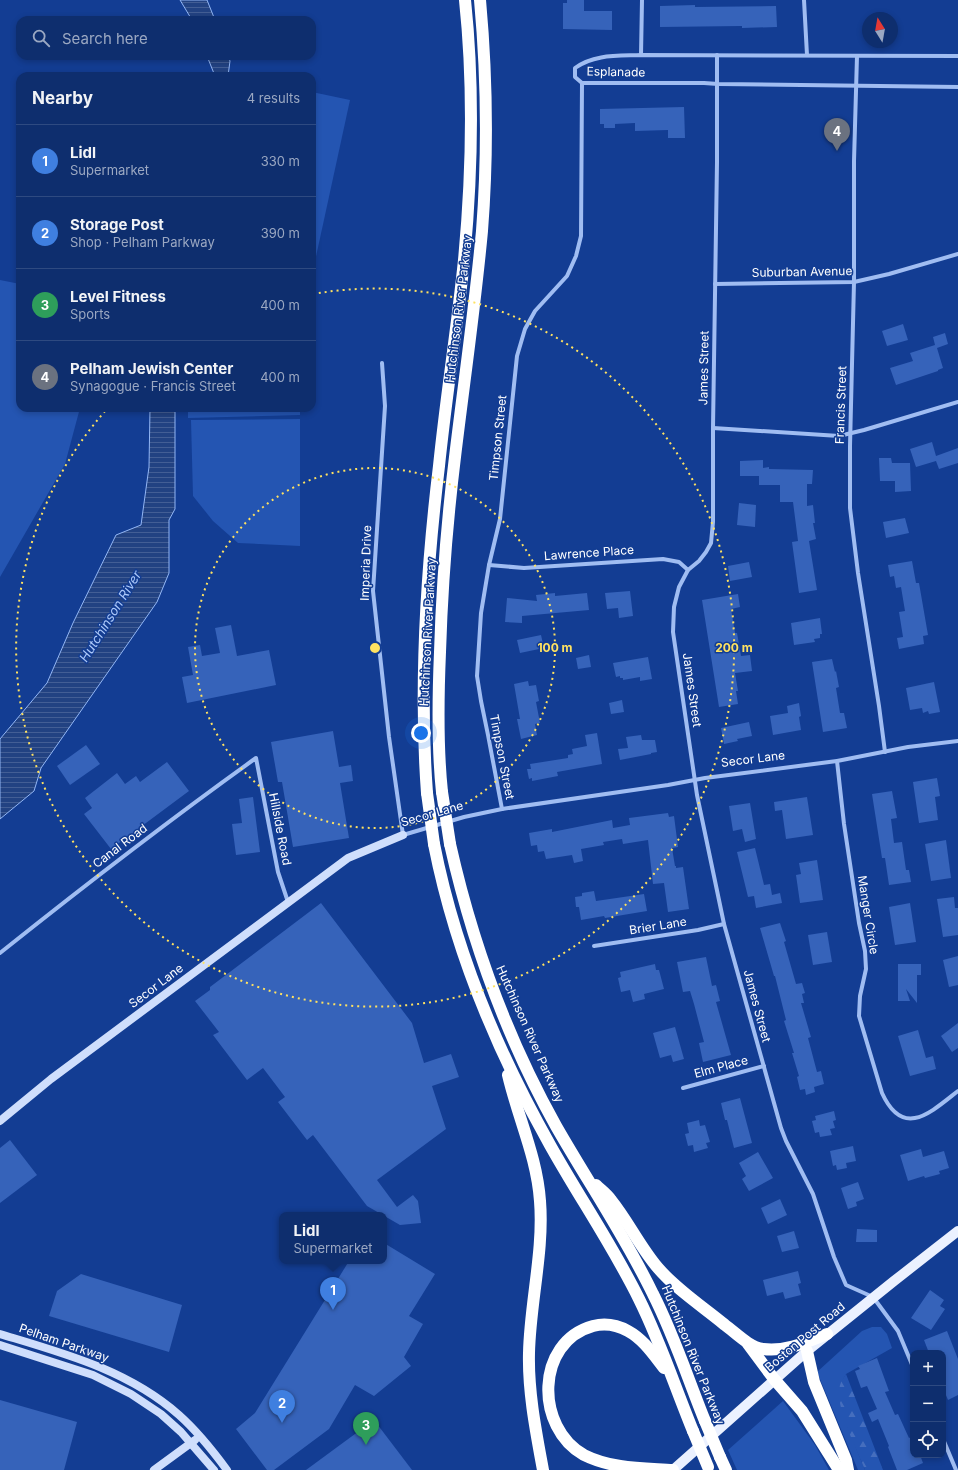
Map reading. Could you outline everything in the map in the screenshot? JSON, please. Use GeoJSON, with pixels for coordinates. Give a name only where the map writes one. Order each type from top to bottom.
{"type":"FeatureCollection","features":[{"type":"Feature","properties":{"kind":"highway","name":"Hutchinson River Parkway"},"geometry":{"type":"LineString","coordinates":[[465,0],[469,92],[469,186],[464,262],[438,468],[429,569],[425,640],[424,717],[427,793],[434,844],[449,909],[460,944],[476,990],[502,1051],[524,1097],[551,1147],[615,1254],[639,1299],[709,1468]]}},
{"type":"Feature","properties":{"kind":"highway","name":"Hutchinson River Parkway"},"geometry":{"type":"LineString","coordinates":[[480,0],[486,119],[484,189],[477,274],[454,458],[446,545],[438,701],[442,792],[450,844],[472,928],[497,1000],[520,1054],[546,1106],[653,1293],[672,1335],[705,1421],[726,1470]]}},
{"type":"Feature","properties":{"kind":"highway"},"geometry":{"type":"LineString","coordinates":[[502,1051],[513,1097],[534,1161],[539,1190],[541,1222],[532,1301],[529,1354],[532,1397],[543,1470]]}},
{"type":"Feature","properties":{"kind":"highway"},"geometry":{"type":"LineString","coordinates":[[583,1171],[611,1200],[650,1258],[666,1277],[696,1303],[746,1342],[757,1348],[772,1350],[795,1347],[827,1334]]}},
{"type":"Feature","properties":{"kind":"highway"},"geometry":{"type":"LineString","coordinates":[[671,1377],[636,1336],[620,1327],[612,1325],[597,1326],[578,1333],[563,1347],[553,1364],[548,1393],[550,1410],[558,1429],[573,1446],[585,1455],[620,1467],[673,1470]]}},
{"type":"Feature","properties":{"kind":"highway"},"geometry":{"type":"LineString","coordinates":[[746,1342],[774,1379],[802,1411],[839,1470]]}},
{"type":"Feature","properties":{"kind":"highway"},"geometry":{"type":"LineString","coordinates":[[807,1351],[814,1382],[846,1460],[848,1470]]}},
{"type":"Feature","properties":{"kind":"main road","name":"Boston Post Road"},"geometry":{"type":"LineString","coordinates":[[673,1470],[774,1379],[827,1334],[958,1231]]}},
{"type":"Feature","properties":{"kind":"street"},"geometry":{"type":"LineString","coordinates":[[640,55],[642,0]]}},
{"type":"Feature","properties":{"kind":"street"},"geometry":{"type":"LineString","coordinates":[[804,0],[807,55]]}},
{"type":"Feature","properties":{"kind":"street","name":"Esplanade"},"geometry":{"type":"LineString","coordinates":[[958,56],[640,55],[596,57],[582,62],[575,68],[575,77],[582,83],[704,83],[958,87]]}},
{"type":"Feature","properties":{"kind":"street","name":"James Street"},"geometry":{"type":"LineString","coordinates":[[717,55],[718,84],[713,522],[711,543],[706,552],[688,570],[679,586],[672,618],[673,632],[694,780],[724,924],[786,1141],[813,1194],[834,1257],[846,1285],[874,1298]]}},
{"type":"Feature","properties":{"kind":"street","name":"Francis Street"},"geometry":{"type":"LineString","coordinates":[[857,56],[854,161],[854,282],[850,501],[853,535],[885,752]]}},
{"type":"Feature","properties":{"kind":"street","name":"Timpson Street"},"geometry":{"type":"LineString","coordinates":[[502,809],[480,701],[477,676],[481,613],[489,565],[500,519],[518,356],[523,336],[535,311],[567,276],[576,256],[581,236],[582,83]]}},
{"type":"Feature","properties":{"kind":"street","name":"Suburban Avenue"},"geometry":{"type":"LineString","coordinates":[[715,284],[854,282],[889,274],[958,254]]}},
{"type":"Feature","properties":{"kind":"street","name":"Imperia Drive"},"geometry":{"type":"LineString","coordinates":[[382,363],[385,406],[373,591],[389,737],[403,835]]}},
{"type":"Feature","properties":{"kind":"street"},"geometry":{"type":"LineString","coordinates":[[713,428],[839,436],[958,402]]}},
{"type":"Feature","properties":{"kind":"street","name":"Lawrence Place"},"geometry":{"type":"LineString","coordinates":[[489,565],[524,568],[663,558],[679,562],[688,570]]}},
{"type":"Feature","properties":{"kind":"street","name":"Secor Lane"},"geometry":{"type":"LineString","coordinates":[[0,1121],[51,1079],[348,858],[403,835],[464,817],[502,809],[694,780],[837,761],[908,747],[958,741]]}},
{"type":"Feature","properties":{"kind":"street","name":"Hillside Road"},"geometry":{"type":"LineString","coordinates":[[256,758],[278,872],[288,902]]}},
{"type":"Feature","properties":{"kind":"street","name":"Canal Road"},"geometry":{"type":"LineString","coordinates":[[0,954],[110,866],[190,805],[256,758]]}},
{"type":"Feature","properties":{"kind":"street","name":"Manger Circle"},"geometry":{"type":"LineString","coordinates":[[837,761],[845,832],[859,923],[865,951],[866,969],[860,996],[859,1016],[882,1093],[894,1113],[901,1117],[916,1119],[937,1108],[958,1091]]}},
{"type":"Feature","properties":{"kind":"street","name":"Brier Lane"},"geometry":{"type":"LineString","coordinates":[[594,946],[698,930],[724,924]]}},
{"type":"Feature","properties":{"kind":"street","name":"Elm Place"},"geometry":{"type":"LineString","coordinates":[[683,1088],[764,1066]]}},
{"type":"Feature","properties":{"kind":"street"},"geometry":{"type":"LineString","coordinates":[[874,1298],[898,1332],[910,1360]]}},
{"type":"Feature","properties":{"kind":"street","name":"Pelham Parkway"},"geometry":{"type":"LineString","coordinates":[[0,1334],[80,1358],[123,1378],[160,1400],[178,1415],[200,1437],[227,1470]]}},
{"type":"Feature","properties":{"kind":"street","name":"Pelham Parkway"},"geometry":{"type":"LineString","coordinates":[[0,1346],[73,1367],[131,1394],[161,1414],[181,1432],[214,1470]]}},
{"type":"Feature","properties":{"kind":"street"},"geometry":{"type":"LineString","coordinates":[[154,1470],[200,1437]]}},
{"type":"Feature","properties":{"kind":"street"},"geometry":{"type":"LineString","coordinates":[[946,1446],[956,1470]]}},
{"type":"Feature","properties":{"kind":"green space"},"geometry":{"type":"Polygon","coordinates":[[[316,93],[350,100],[316,257],[316,93]]]}},
{"type":"Feature","properties":{"kind":"green space"},"geometry":{"type":"Polygon","coordinates":[[[0,280],[16,283],[16,412],[79,412],[65,464],[0,577],[0,280]]]}},
{"type":"Feature","properties":{"kind":"green space"},"geometry":{"type":"Polygon","coordinates":[[[188,412],[300,412],[300,415],[188,418],[188,412]]]}},
{"type":"Feature","properties":{"kind":"green space"},"geometry":{"type":"Polygon","coordinates":[[[300,419],[300,546],[238,543],[213,521],[193,496],[191,420],[300,419]]]}},
{"type":"Feature","properties":{"kind":"green space"},"geometry":{"type":"Polygon","coordinates":[[[872,1327],[881,1327],[887,1334],[892,1348],[846,1374],[840,1385],[848,1428],[865,1470],[858,1470],[817,1372],[862,1331],[872,1327]]]}},
{"type":"Feature","properties":{"kind":"green space"},"geometry":{"type":"Polygon","coordinates":[[[846,1374],[883,1470],[865,1470],[847,1428],[840,1404],[839,1394],[840,1384],[846,1374]]]}},
{"type":"Feature","properties":{"kind":"green space"},"geometry":{"type":"Polygon","coordinates":[[[783,1401],[815,1445],[829,1470],[737,1470],[728,1450],[783,1401]]]}},
{"type":"Feature","properties":{"kind":"water"},"geometry":{"type":"Polygon","coordinates":[[[180,0],[207,0],[213,16],[190,16],[180,0]]]}},
{"type":"Feature","properties":{"kind":"water"},"geometry":{"type":"Polygon","coordinates":[[[209,60],[230,60],[229,72],[213,72],[209,60]]]}},
{"type":"Feature","properties":{"kind":"water","name":"Hutchinson River"},"geometry":{"type":"Polygon","coordinates":[[[150,412],[175,412],[175,509],[169,520],[169,573],[157,602],[41,768],[34,791],[0,819],[0,739],[47,683],[73,623],[116,535],[141,525],[149,467],[150,412]]]}},
{"type":"Feature","properties":{"kind":"building"},"geometry":{"type":"Polygon","coordinates":[[[567,0],[584,0],[584,11],[612,11],[612,30],[563,29],[563,3],[567,3],[567,0]]]}},
{"type":"Feature","properties":{"kind":"building"},"geometry":{"type":"Polygon","coordinates":[[[695,5],[695,7],[776,6],[777,27],[660,27],[660,6],[695,5]]]}},
{"type":"Feature","properties":{"kind":"building"},"geometry":{"type":"Polygon","coordinates":[[[684,107],[685,138],[668,138],[668,130],[635,131],[635,123],[615,124],[615,128],[604,128],[604,124],[600,124],[600,109],[684,107]]]}},
{"type":"Feature","properties":{"kind":"building"},"geometry":{"type":"Polygon","coordinates":[[[903,324],[908,340],[887,346],[882,331],[903,324]]]}},
{"type":"Feature","properties":{"kind":"building"},"geometry":{"type":"Polygon","coordinates":[[[945,333],[948,344],[937,348],[943,368],[896,385],[890,368],[913,361],[910,353],[935,345],[933,337],[945,333]]]}},
{"type":"Feature","properties":{"kind":"building"},"geometry":{"type":"Polygon","coordinates":[[[932,442],[936,456],[958,448],[958,463],[939,469],[936,461],[916,467],[910,449],[932,442]]]}},
{"type":"Feature","properties":{"kind":"building"},"geometry":{"type":"Polygon","coordinates":[[[879,458],[891,458],[892,463],[910,463],[911,491],[895,492],[895,481],[880,481],[879,458]]]}},
{"type":"Feature","properties":{"kind":"building"},"geometry":{"type":"Polygon","coordinates":[[[763,460],[763,468],[769,467],[769,469],[813,470],[812,484],[807,484],[807,506],[813,505],[815,523],[813,523],[816,539],[809,541],[817,590],[799,593],[792,542],[798,541],[793,502],[780,502],[780,485],[759,485],[759,476],[740,476],[740,461],[763,460]]]}},
{"type":"Feature","properties":{"kind":"building"},"geometry":{"type":"Polygon","coordinates":[[[739,503],[756,505],[755,527],[737,525],[739,503]]]}},
{"type":"Feature","properties":{"kind":"building"},"geometry":{"type":"Polygon","coordinates":[[[905,518],[909,533],[886,538],[883,522],[905,518]]]}},
{"type":"Feature","properties":{"kind":"building"},"geometry":{"type":"Polygon","coordinates":[[[912,561],[916,583],[919,583],[928,635],[923,636],[924,644],[899,649],[897,638],[903,637],[899,612],[905,611],[901,587],[896,588],[894,576],[890,577],[888,565],[912,561]]]}},
{"type":"Feature","properties":{"kind":"building"},"geometry":{"type":"Polygon","coordinates":[[[749,562],[752,577],[730,581],[728,566],[749,562]]]}},
{"type":"Feature","properties":{"kind":"building"},"geometry":{"type":"Polygon","coordinates":[[[630,591],[633,616],[619,618],[618,608],[607,609],[605,593],[630,591]]]}},
{"type":"Feature","properties":{"kind":"building"},"geometry":{"type":"Polygon","coordinates":[[[555,593],[555,596],[587,593],[589,610],[522,616],[522,623],[505,622],[507,598],[537,601],[536,595],[555,593]]]}},
{"type":"Feature","properties":{"kind":"building"},"geometry":{"type":"Polygon","coordinates":[[[738,594],[740,607],[731,609],[735,633],[737,633],[741,656],[750,655],[752,671],[735,673],[738,691],[736,691],[738,704],[719,707],[702,600],[738,594]]]}},
{"type":"Feature","properties":{"kind":"building"},"geometry":{"type":"Polygon","coordinates":[[[820,618],[822,634],[820,634],[820,638],[814,639],[815,642],[794,645],[791,623],[820,618]]]}},
{"type":"Feature","properties":{"kind":"building"},"geometry":{"type":"Polygon","coordinates":[[[231,625],[237,656],[269,650],[276,685],[187,703],[182,677],[193,675],[188,647],[200,645],[202,656],[220,653],[215,628],[231,625]]]}},
{"type":"Feature","properties":{"kind":"building"},"geometry":{"type":"Polygon","coordinates":[[[541,635],[544,648],[520,653],[517,640],[541,635]]]}},
{"type":"Feature","properties":{"kind":"building"},"geometry":{"type":"Polygon","coordinates":[[[589,655],[591,667],[578,669],[576,658],[589,655]]]}},
{"type":"Feature","properties":{"kind":"building"},"geometry":{"type":"Polygon","coordinates":[[[648,657],[652,679],[640,681],[640,677],[623,680],[620,676],[616,677],[613,663],[648,657]]]}},
{"type":"Feature","properties":{"kind":"building"},"geometry":{"type":"Polygon","coordinates":[[[832,659],[839,687],[836,688],[840,713],[844,713],[847,728],[823,732],[812,662],[832,659]]]}},
{"type":"Feature","properties":{"kind":"building"},"geometry":{"type":"Polygon","coordinates":[[[528,681],[529,686],[536,685],[539,701],[536,702],[540,723],[535,724],[537,735],[521,739],[517,719],[520,719],[514,684],[528,681]]]}},
{"type":"Feature","properties":{"kind":"building"},"geometry":{"type":"Polygon","coordinates":[[[934,682],[940,712],[929,714],[928,711],[923,713],[922,708],[910,710],[906,688],[934,682]]]}},
{"type":"Feature","properties":{"kind":"building"},"geometry":{"type":"Polygon","coordinates":[[[622,700],[624,712],[611,714],[609,703],[622,700]]]}},
{"type":"Feature","properties":{"kind":"building"},"geometry":{"type":"Polygon","coordinates":[[[799,703],[801,730],[773,735],[770,716],[788,713],[787,706],[799,703]]]}},
{"type":"Feature","properties":{"kind":"building"},"geometry":{"type":"Polygon","coordinates":[[[749,722],[752,736],[737,739],[738,741],[724,744],[721,728],[749,722]]]}},
{"type":"Feature","properties":{"kind":"building"},"geometry":{"type":"Polygon","coordinates":[[[333,731],[339,767],[351,765],[353,781],[340,783],[349,838],[293,847],[282,782],[278,782],[271,742],[333,731]]]}},
{"type":"Feature","properties":{"kind":"building"},"geometry":{"type":"Polygon","coordinates":[[[597,733],[602,764],[557,772],[558,776],[532,781],[532,778],[529,779],[527,769],[531,769],[530,764],[568,758],[568,755],[573,754],[572,749],[587,746],[585,735],[597,733]]]}},
{"type":"Feature","properties":{"kind":"building"},"geometry":{"type":"Polygon","coordinates":[[[641,735],[642,740],[655,740],[657,752],[620,760],[618,749],[628,748],[626,737],[641,735]]]}},
{"type":"Feature","properties":{"kind":"building"},"geometry":{"type":"Polygon","coordinates":[[[86,745],[100,764],[70,785],[57,766],[86,745]]]}},
{"type":"Feature","properties":{"kind":"building"},"geometry":{"type":"Polygon","coordinates":[[[167,762],[189,791],[111,849],[84,814],[92,808],[85,798],[117,773],[125,784],[136,776],[140,782],[167,762]]]}},
{"type":"Feature","properties":{"kind":"building"},"geometry":{"type":"Polygon","coordinates":[[[937,778],[940,796],[935,797],[938,820],[919,823],[913,782],[937,778]]]}},
{"type":"Feature","properties":{"kind":"building"},"geometry":{"type":"Polygon","coordinates":[[[892,791],[897,818],[891,819],[894,843],[902,842],[906,870],[909,870],[911,882],[889,885],[885,858],[882,858],[872,794],[892,791]]]}},
{"type":"Feature","properties":{"kind":"building"},"geometry":{"type":"Polygon","coordinates":[[[253,797],[260,852],[236,855],[232,824],[242,823],[239,799],[253,797]]]}},
{"type":"Feature","properties":{"kind":"building"},"geometry":{"type":"Polygon","coordinates":[[[807,797],[813,835],[786,839],[782,810],[775,811],[774,802],[807,797]]]}},
{"type":"Feature","properties":{"kind":"building"},"geometry":{"type":"Polygon","coordinates":[[[750,803],[756,839],[745,842],[742,829],[733,831],[729,806],[750,803]]]}},
{"type":"Feature","properties":{"kind":"building"},"geometry":{"type":"Polygon","coordinates":[[[668,813],[669,817],[674,816],[678,847],[672,848],[676,868],[683,867],[689,909],[668,912],[664,883],[653,884],[648,840],[623,844],[622,839],[603,842],[604,845],[581,849],[583,861],[574,863],[572,855],[546,859],[544,851],[538,852],[537,845],[531,846],[529,833],[552,829],[552,832],[612,820],[613,828],[630,825],[629,818],[668,813]]]}},
{"type":"Feature","properties":{"kind":"building"},"geometry":{"type":"Polygon","coordinates":[[[946,840],[951,878],[931,881],[925,844],[946,840]]]}},
{"type":"Feature","properties":{"kind":"building"},"geometry":{"type":"Polygon","coordinates":[[[755,848],[764,885],[770,884],[772,895],[780,893],[782,903],[756,908],[754,896],[748,897],[737,852],[755,848]]]}},
{"type":"Feature","properties":{"kind":"building"},"geometry":{"type":"Polygon","coordinates":[[[817,860],[823,900],[800,903],[796,875],[801,874],[799,863],[817,860]]]}},
{"type":"Feature","properties":{"kind":"building"},"geometry":{"type":"Polygon","coordinates":[[[594,891],[596,901],[644,894],[647,911],[605,918],[604,916],[581,920],[579,907],[576,907],[575,897],[582,896],[582,893],[594,891]]]}},
{"type":"Feature","properties":{"kind":"building"},"geometry":{"type":"Polygon","coordinates":[[[954,897],[955,908],[958,908],[958,935],[943,937],[937,899],[954,897]]]}},
{"type":"Feature","properties":{"kind":"building"},"geometry":{"type":"Polygon","coordinates":[[[321,903],[412,1023],[424,1063],[451,1054],[459,1077],[432,1086],[446,1129],[377,1180],[397,1207],[413,1195],[418,1201],[421,1223],[400,1225],[387,1218],[387,1212],[377,1212],[367,1206],[313,1135],[307,1140],[278,1102],[285,1097],[263,1068],[247,1080],[213,1035],[219,1032],[195,1001],[210,990],[210,987],[321,903]]]}},
{"type":"Feature","properties":{"kind":"building"},"geometry":{"type":"Polygon","coordinates":[[[910,903],[916,942],[895,945],[889,907],[910,903]]]}},
{"type":"Feature","properties":{"kind":"building"},"geometry":{"type":"Polygon","coordinates":[[[780,923],[786,941],[784,942],[796,984],[802,983],[805,993],[802,994],[804,1003],[801,1003],[811,1037],[808,1038],[817,1072],[821,1071],[824,1084],[814,1087],[815,1092],[806,1095],[805,1089],[800,1090],[797,1077],[799,1076],[792,1053],[794,1053],[784,1021],[786,1020],[775,976],[760,928],[780,923]]]}},
{"type":"Feature","properties":{"kind":"building"},"geometry":{"type":"Polygon","coordinates":[[[827,932],[832,962],[813,965],[808,935],[827,932]]]}},
{"type":"Feature","properties":{"kind":"building"},"geometry":{"type":"Polygon","coordinates":[[[958,956],[958,985],[949,987],[943,960],[958,956]]]}},
{"type":"Feature","properties":{"kind":"building"},"geometry":{"type":"Polygon","coordinates":[[[706,957],[712,986],[716,985],[720,1001],[716,1002],[731,1055],[703,1062],[699,1043],[704,1042],[690,991],[683,992],[677,962],[706,957]]]}},
{"type":"Feature","properties":{"kind":"building"},"geometry":{"type":"Polygon","coordinates":[[[655,964],[656,970],[659,970],[664,989],[644,994],[645,999],[633,1002],[630,990],[621,992],[618,978],[621,977],[620,972],[655,964]]]}},
{"type":"Feature","properties":{"kind":"building"},"geometry":{"type":"Polygon","coordinates":[[[898,964],[921,964],[921,975],[917,975],[917,1003],[906,989],[910,1001],[898,1001],[898,964]]]}},
{"type":"Feature","properties":{"kind":"building"},"geometry":{"type":"Polygon","coordinates":[[[958,1023],[958,1048],[952,1052],[941,1036],[958,1023]]]}},
{"type":"Feature","properties":{"kind":"building"},"geometry":{"type":"Polygon","coordinates":[[[675,1027],[684,1059],[673,1062],[671,1055],[660,1058],[653,1033],[675,1027]]]}},
{"type":"Feature","properties":{"kind":"building"},"geometry":{"type":"Polygon","coordinates":[[[918,1030],[926,1058],[933,1056],[936,1069],[910,1076],[898,1036],[918,1030]]]}},
{"type":"Feature","properties":{"kind":"building"},"geometry":{"type":"Polygon","coordinates":[[[740,1098],[752,1143],[734,1148],[721,1103],[740,1098]]]}},
{"type":"Feature","properties":{"kind":"building"},"geometry":{"type":"Polygon","coordinates":[[[834,1111],[836,1120],[833,1121],[835,1128],[830,1129],[832,1135],[820,1137],[819,1132],[815,1133],[812,1121],[816,1120],[815,1116],[834,1111]]]}},
{"type":"Feature","properties":{"kind":"building"},"geometry":{"type":"Polygon","coordinates":[[[699,1120],[700,1126],[705,1125],[710,1142],[706,1143],[708,1148],[694,1152],[693,1145],[688,1146],[685,1134],[689,1133],[687,1123],[699,1120]]]}},
{"type":"Feature","properties":{"kind":"building"},"geometry":{"type":"Polygon","coordinates":[[[10,1140],[37,1175],[0,1203],[0,1148],[10,1140]]]}},
{"type":"Feature","properties":{"kind":"building"},"geometry":{"type":"Polygon","coordinates":[[[853,1146],[856,1161],[846,1163],[847,1168],[837,1170],[836,1165],[833,1166],[830,1151],[853,1146]]]}},
{"type":"Feature","properties":{"kind":"building"},"geometry":{"type":"Polygon","coordinates":[[[921,1149],[923,1157],[944,1151],[949,1168],[939,1171],[940,1174],[925,1178],[924,1176],[908,1181],[900,1155],[921,1149]]]}},
{"type":"Feature","properties":{"kind":"building"},"geometry":{"type":"Polygon","coordinates":[[[758,1152],[773,1178],[749,1191],[742,1179],[746,1176],[739,1163],[758,1152]]]}},
{"type":"Feature","properties":{"kind":"building"},"geometry":{"type":"Polygon","coordinates":[[[858,1182],[864,1199],[856,1202],[857,1206],[848,1209],[841,1188],[858,1182]]]}},
{"type":"Feature","properties":{"kind":"building"},"geometry":{"type":"Polygon","coordinates":[[[780,1199],[787,1215],[768,1224],[761,1208],[780,1199]]]}},
{"type":"Feature","properties":{"kind":"building"},"geometry":{"type":"Polygon","coordinates":[[[857,1229],[877,1230],[877,1242],[856,1242],[857,1229]]]}},
{"type":"Feature","properties":{"kind":"building"},"geometry":{"type":"Polygon","coordinates":[[[794,1231],[799,1248],[782,1252],[777,1236],[794,1231]]]}},
{"type":"Feature","properties":{"kind":"building"},"geometry":{"type":"Polygon","coordinates":[[[387,1245],[435,1274],[409,1316],[423,1324],[404,1357],[411,1366],[374,1396],[355,1385],[329,1429],[274,1470],[267,1470],[236,1429],[255,1413],[347,1264],[387,1264],[387,1245]]]}},
{"type":"Feature","properties":{"kind":"building"},"geometry":{"type":"Polygon","coordinates":[[[798,1271],[801,1283],[798,1284],[801,1295],[785,1299],[783,1292],[767,1296],[763,1280],[798,1271]]]}},
{"type":"Feature","properties":{"kind":"building"},"geometry":{"type":"Polygon","coordinates":[[[81,1274],[182,1305],[169,1352],[49,1316],[57,1291],[81,1274]]]}},
{"type":"Feature","properties":{"kind":"building"},"geometry":{"type":"Polygon","coordinates":[[[930,1290],[944,1300],[940,1306],[945,1309],[931,1330],[911,1318],[930,1290]]]}},
{"type":"Feature","properties":{"kind":"building"},"geometry":{"type":"Polygon","coordinates":[[[947,1331],[958,1359],[958,1395],[948,1400],[946,1395],[946,1350],[928,1350],[924,1340],[947,1331]]]}},
{"type":"Feature","properties":{"kind":"building"},"geometry":{"type":"Polygon","coordinates":[[[877,1358],[889,1391],[885,1392],[895,1415],[898,1414],[910,1438],[910,1458],[921,1458],[923,1463],[907,1470],[897,1470],[878,1419],[872,1422],[868,1413],[877,1409],[867,1386],[861,1388],[855,1371],[860,1369],[858,1366],[877,1358]]]}},
{"type":"Feature","properties":{"kind":"building"},"geometry":{"type":"Polygon","coordinates":[[[0,1400],[77,1422],[64,1470],[0,1470],[0,1400]]]}},
{"type":"Feature","properties":{"kind":"building"},"geometry":{"type":"Polygon","coordinates":[[[374,1420],[412,1470],[306,1470],[374,1420]]]}},
{"type":"Feature","properties":{"kind":"place","name":"Pelham Jewish Center"},"geometry":{"type":"Point","coordinates":[837,151]}},
{"type":"Feature","properties":{"kind":"place","name":"Lidl"},"geometry":{"type":"Point","coordinates":[333,1310]}},
{"type":"Feature","properties":{"kind":"place","name":"Storage Post"},"geometry":{"type":"Point","coordinates":[282,1423]}},
{"type":"Feature","properties":{"kind":"place","name":"Level Fitness"},"geometry":{"type":"Point","coordinates":[366,1445]}}]}
